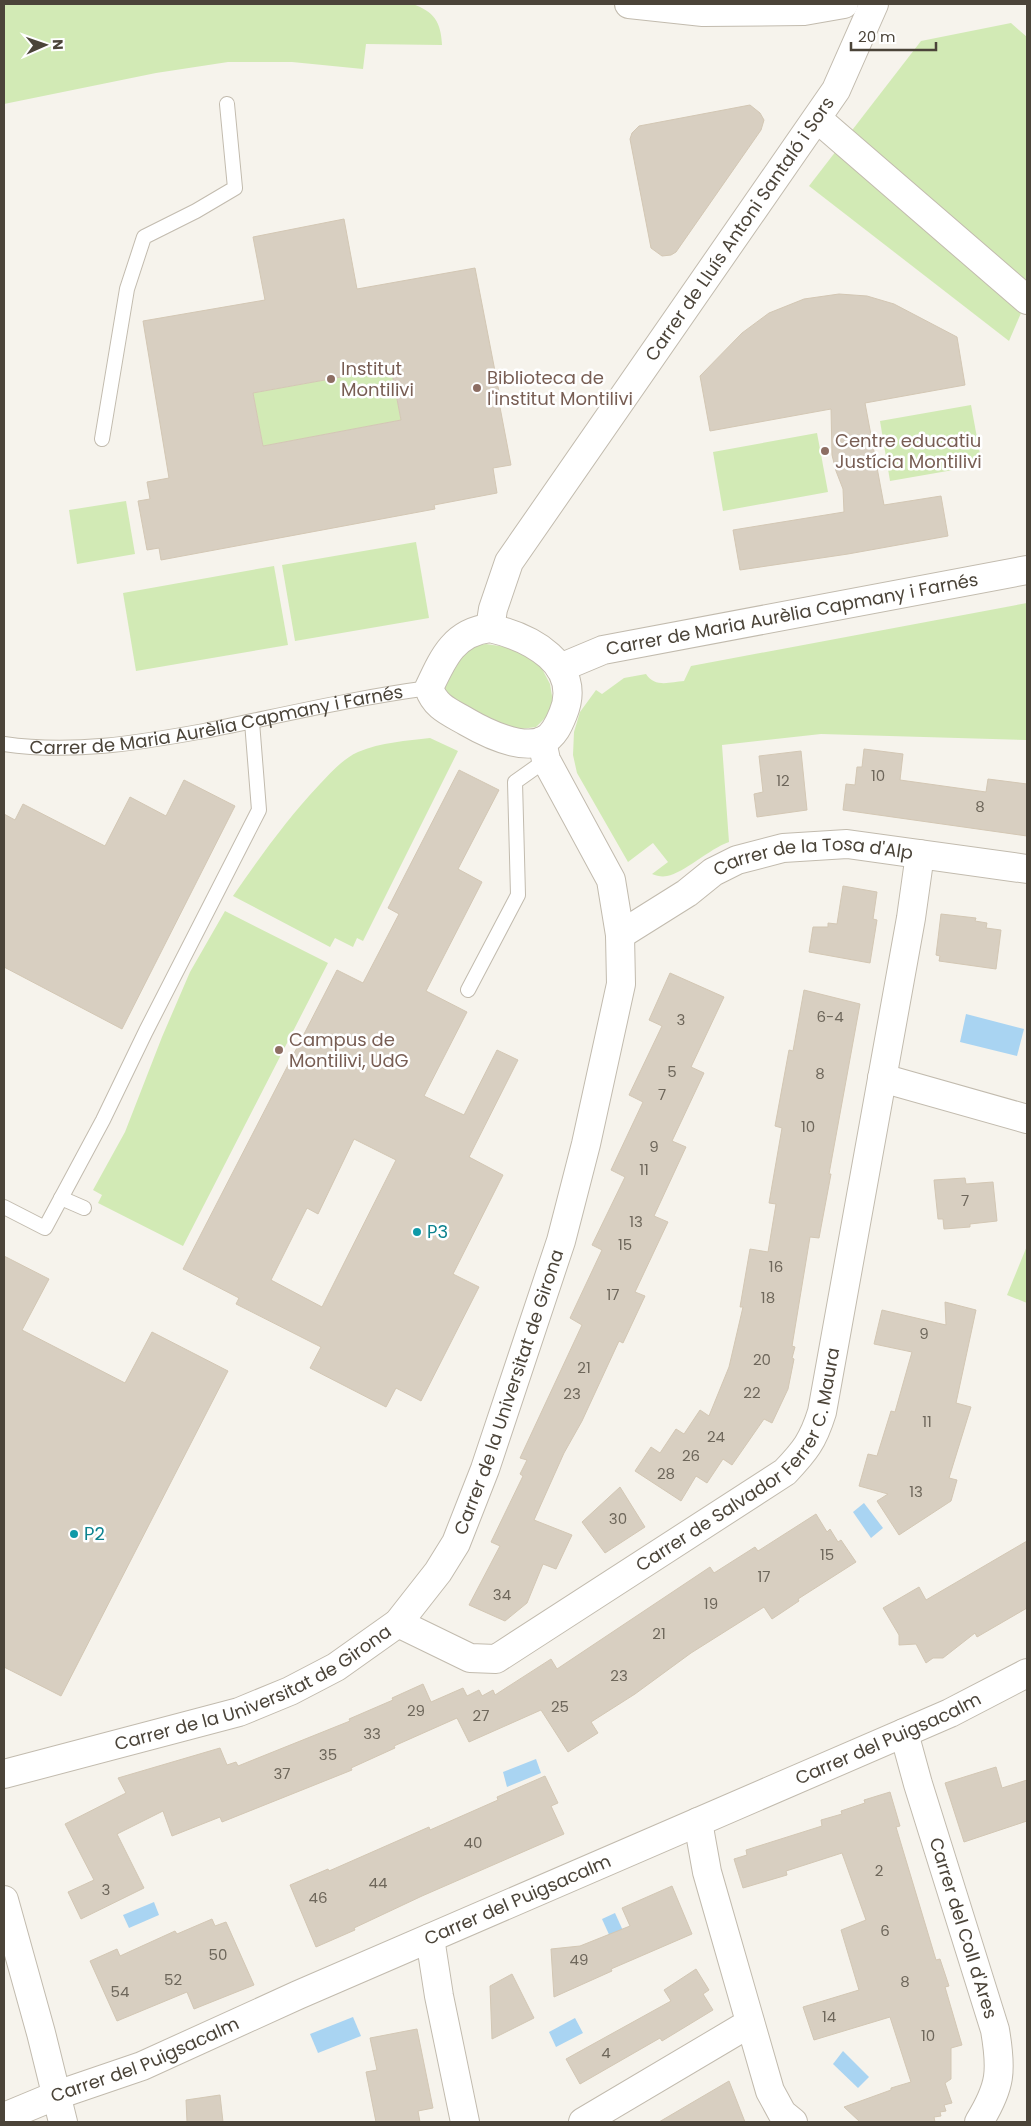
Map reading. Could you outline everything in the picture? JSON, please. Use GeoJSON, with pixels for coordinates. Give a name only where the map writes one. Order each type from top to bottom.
{"type":"FeatureCollection","features":[{"type":"Feature","properties":{"kind":"street"},"geometry":{"type":"LineString","coordinates":[[629,4],[703,12],[804,11],[844,4]]}},
{"type":"Feature","properties":{"kind":"street","name":"Carrer de Lluís Antoni Santaló i Sors"},"geometry":{"type":"LineString","coordinates":[[490,628],[493,609],[509,562],[836,90],[874,4]]}},
{"type":"Feature","properties":{"kind":"street"},"geometry":{"type":"LineString","coordinates":[[820,121],[1027,300]]}},
{"type":"Feature","properties":{"kind":"street","name":"Carrer de Maria Aurèlia Capmany i Farnés"},"geometry":{"type":"LineString","coordinates":[[560,668],[604,650],[953,586],[1027,570]]}},
{"type":"Feature","properties":{"kind":"street"},"geometry":{"type":"LineString","coordinates":[[490,628],[512,633],[534,644],[548,654],[560,668],[566,682],[568,696],[560,722],[544,750],[511,741],[478,728],[439,707],[428,688],[440,663],[455,642],[471,631],[490,628]]}},
{"type":"Feature","properties":{"kind":"street","name":"Carrer de la Universitat de Girona"},"geometry":{"type":"LineString","coordinates":[[4,1774],[239,1712],[290,1691],[336,1667],[398,1623],[438,1572],[456,1542],[491,1451],[561,1241],[586,1144],[621,984],[620,936],[611,880],[544,750]]}},
{"type":"Feature","properties":{"kind":"street","name":"Carrer de la Tosa d'Alp"},"geometry":{"type":"LineString","coordinates":[[620,936],[687,893],[713,872],[737,860],[759,853],[813,845],[847,844],[1027,869]]}},
{"type":"Feature","properties":{"kind":"street","name":"Carrer de Salvador Ferrer C. Maura"},"geometry":{"type":"LineString","coordinates":[[398,1623],[470,1658],[496,1659],[785,1472],[802,1454],[815,1435],[822,1412],[920,854]]}},
{"type":"Feature","properties":{"kind":"street"},"geometry":{"type":"LineString","coordinates":[[882,1078],[1027,1119]]}},
{"type":"Feature","properties":{"kind":"street","name":"Carrer del Puigsacalm"},"geometry":{"type":"LineString","coordinates":[[4,2117],[57,2095],[142,2066],[430,1938],[904,1733],[999,1689],[1027,1673]]}},
{"type":"Feature","properties":{"kind":"street","name":"Carrer del Coll d'Ares"},"geometry":{"type":"LineString","coordinates":[[904,1733],[918,1784],[995,2030],[1000,2074],[996,2090],[979,2122]]}},
{"type":"Feature","properties":{"kind":"street"},"geometry":{"type":"LineString","coordinates":[[698,1822],[707,1872],[770,2091],[782,2113],[793,2122]]}},
{"type":"Feature","properties":{"kind":"street"},"geometry":{"type":"LineString","coordinates":[[4,1900],[63,2122]]}},
{"type":"Feature","properties":{"kind":"street"},"geometry":{"type":"LineString","coordinates":[[430,1938],[439,1996],[465,2122]]}},
{"type":"Feature","properties":{"kind":"street"},"geometry":{"type":"LineString","coordinates":[[583,2122],[750,2023]]}},
{"type":"Feature","properties":{"kind":"lane"},"geometry":{"type":"LineString","coordinates":[[102,439],[127,289],[144,237],[196,211],[235,188],[227,104]]}},
{"type":"Feature","properties":{"kind":"lane","name":"Carrer de Maria Aurèlia Capmany i Farnés"},"geometry":{"type":"LineString","coordinates":[[4,744],[39,748],[85,748],[170,737],[252,722],[374,695],[428,688]]}},
{"type":"Feature","properties":{"kind":"lane"},"geometry":{"type":"LineString","coordinates":[[4,1207],[46,1228],[103,1120],[146,1031],[259,810],[252,722]]}},
{"type":"Feature","properties":{"kind":"lane"},"geometry":{"type":"LineString","coordinates":[[468,990],[518,895],[515,782],[544,750]]}},
{"type":"Feature","properties":{"kind":"lane"},"geometry":{"type":"LineString","coordinates":[[61,1198],[84,1208]]}},
{"type":"Feature","properties":{"kind":"green space"},"geometry":{"type":"Polygon","coordinates":[[[4,4],[412,4],[426,10],[435,18],[440,30],[442,45],[366,44],[363,69],[292,62],[228,62],[156,73],[4,104],[4,4]]]}},
{"type":"Feature","properties":{"kind":"green space"},"geometry":{"type":"Polygon","coordinates":[[[1011,23],[1027,37],[1027,299],[1009,341],[809,186],[921,41],[1011,23]]]}},
{"type":"Feature","properties":{"kind":"green space"},"geometry":{"type":"Polygon","coordinates":[[[391,368],[401,420],[263,446],[253,393],[391,368]]]}},
{"type":"Feature","properties":{"kind":"green space"},"geometry":{"type":"Polygon","coordinates":[[[971,405],[982,465],[890,481],[880,421],[971,405]]]}},
{"type":"Feature","properties":{"kind":"green space"},"geometry":{"type":"Polygon","coordinates":[[[817,433],[828,492],[723,511],[713,452],[817,433]]]}},
{"type":"Feature","properties":{"kind":"green space"},"geometry":{"type":"Polygon","coordinates":[[[126,501],[135,554],[77,564],[69,510],[126,501]]]}},
{"type":"Feature","properties":{"kind":"green space"},"geometry":{"type":"Polygon","coordinates":[[[416,542],[429,618],[295,641],[282,565],[416,542]]]}},
{"type":"Feature","properties":{"kind":"green space"},"geometry":{"type":"Polygon","coordinates":[[[274,566],[288,645],[136,671],[123,593],[274,566]]]}},
{"type":"Feature","properties":{"kind":"green space"},"geometry":{"type":"Polygon","coordinates":[[[1027,603],[1027,740],[821,734],[722,745],[729,842],[674,874],[658,876],[652,874],[668,862],[653,843],[628,862],[577,773],[573,755],[574,732],[580,712],[596,690],[602,694],[624,678],[646,674],[658,683],[684,681],[691,666],[1027,603]]]}},
{"type":"Feature","properties":{"kind":"green space"},"geometry":{"type":"Polygon","coordinates":[[[486,644],[514,648],[540,665],[550,684],[553,702],[548,715],[536,727],[513,730],[441,695],[452,668],[461,655],[476,646],[486,644]]]}},
{"type":"Feature","properties":{"kind":"green space"},"geometry":{"type":"Polygon","coordinates":[[[430,738],[458,751],[363,941],[357,938],[353,947],[335,938],[330,947],[233,896],[296,811],[333,770],[358,752],[376,746],[430,738]]]}},
{"type":"Feature","properties":{"kind":"green space"},"geometry":{"type":"Polygon","coordinates":[[[225,911],[328,963],[183,1246],[98,1203],[102,1195],[93,1190],[125,1132],[190,972],[225,911]]]}},
{"type":"Feature","properties":{"kind":"green space"},"geometry":{"type":"Polygon","coordinates":[[[1027,1246],[1027,1303],[1007,1295],[1027,1246]]]}},
{"type":"Feature","properties":{"kind":"water"},"geometry":{"type":"Polygon","coordinates":[[[966,1014],[1024,1029],[1017,1056],[960,1042],[966,1014]]]}},
{"type":"Feature","properties":{"kind":"water"},"geometry":{"type":"Polygon","coordinates":[[[864,1503],[883,1528],[871,1538],[853,1512],[864,1503]]]}},
{"type":"Feature","properties":{"kind":"water"},"geometry":{"type":"Polygon","coordinates":[[[536,1759],[541,1773],[507,1787],[503,1772],[536,1759]]]}},
{"type":"Feature","properties":{"kind":"water"},"geometry":{"type":"Polygon","coordinates":[[[154,1902],[159,1915],[129,1928],[123,1915],[154,1902]]]}},
{"type":"Feature","properties":{"kind":"water"},"geometry":{"type":"Polygon","coordinates":[[[615,1913],[629,1944],[616,1950],[602,1919],[615,1913]]]}},
{"type":"Feature","properties":{"kind":"water"},"geometry":{"type":"Polygon","coordinates":[[[353,2017],[361,2036],[318,2053],[310,2034],[353,2017]]]}},
{"type":"Feature","properties":{"kind":"water"},"geometry":{"type":"Polygon","coordinates":[[[575,2018],[583,2033],[556,2047],[549,2032],[575,2018]]]}},
{"type":"Feature","properties":{"kind":"water"},"geometry":{"type":"Polygon","coordinates":[[[843,2051],[869,2077],[858,2088],[833,2064],[843,2051]]]}},
{"type":"Feature","properties":{"kind":"building"},"geometry":{"type":"Polygon","coordinates":[[[750,105],[760,113],[764,120],[761,130],[676,252],[671,255],[662,256],[651,248],[630,139],[632,133],[639,126],[750,105]]]}},
{"type":"Feature","properties":{"kind":"building"},"geometry":{"type":"Polygon","coordinates":[[[344,219],[357,289],[475,268],[511,465],[493,468],[497,493],[434,505],[435,509],[161,560],[159,548],[147,550],[138,501],[150,499],[147,482],[169,478],[143,321],[265,300],[253,237],[344,219]],[[391,368],[253,393],[263,446],[401,420],[391,368]]]}},
{"type":"Feature","properties":{"kind":"building"},"geometry":{"type":"Polygon","coordinates":[[[839,294],[867,296],[894,304],[957,337],[965,385],[865,403],[884,505],[941,496],[948,536],[848,554],[740,570],[733,530],[844,512],[843,489],[832,455],[831,409],[710,431],[700,376],[742,333],[769,313],[804,299],[839,294]]]}},
{"type":"Feature","properties":{"kind":"building"},"geometry":{"type":"Polygon","coordinates":[[[864,749],[903,754],[900,780],[986,792],[988,779],[1027,784],[1027,836],[843,810],[846,784],[855,785],[857,767],[862,767],[864,749]]]}},
{"type":"Feature","properties":{"kind":"building"},"geometry":{"type":"Polygon","coordinates":[[[801,751],[807,810],[757,817],[754,794],[763,792],[759,756],[801,751]]]}},
{"type":"Feature","properties":{"kind":"building"},"geometry":{"type":"Polygon","coordinates":[[[459,770],[499,790],[458,869],[482,882],[426,991],[467,1012],[424,1096],[464,1115],[497,1050],[518,1060],[469,1157],[503,1175],[453,1274],[479,1287],[421,1401],[396,1388],[386,1407],[310,1368],[321,1347],[236,1304],[239,1298],[183,1269],[337,970],[363,983],[399,914],[388,908],[459,770]],[[354,1139],[318,1214],[307,1208],[271,1280],[322,1307],[396,1160],[354,1139]]]}},
{"type":"Feature","properties":{"kind":"building"},"geometry":{"type":"Polygon","coordinates":[[[184,780],[235,806],[122,1029],[4,967],[4,814],[15,820],[23,804],[105,846],[130,797],[166,816],[184,780]]]}},
{"type":"Feature","properties":{"kind":"building"},"geometry":{"type":"Polygon","coordinates":[[[843,886],[877,892],[873,919],[877,920],[870,963],[809,952],[813,927],[828,927],[828,923],[837,924],[843,886]]]}},
{"type":"Feature","properties":{"kind":"building"},"geometry":{"type":"Polygon","coordinates":[[[941,914],[976,918],[975,921],[987,923],[986,928],[1001,930],[996,969],[939,961],[940,956],[936,955],[941,914]]]}},
{"type":"Feature","properties":{"kind":"building"},"geometry":{"type":"Polygon","coordinates":[[[670,973],[724,997],[691,1067],[704,1073],[672,1141],[686,1147],[654,1216],[668,1222],[635,1292],[645,1296],[623,1343],[619,1341],[582,1421],[564,1453],[534,1520],[572,1535],[556,1569],[543,1564],[527,1603],[505,1621],[469,1605],[500,1546],[491,1542],[523,1476],[520,1474],[527,1460],[520,1458],[582,1325],[570,1318],[602,1250],[592,1245],[625,1177],[611,1170],[643,1102],[629,1095],[662,1026],[649,1020],[670,973]]]}},
{"type":"Feature","properties":{"kind":"building"},"geometry":{"type":"Polygon","coordinates":[[[804,990],[860,1004],[819,1238],[810,1237],[792,1346],[795,1347],[792,1358],[794,1359],[788,1389],[772,1423],[764,1419],[732,1465],[723,1459],[707,1483],[696,1476],[681,1501],[635,1471],[651,1447],[660,1453],[676,1429],[684,1434],[700,1410],[709,1416],[729,1367],[743,1307],[740,1307],[750,1249],[768,1252],[776,1204],[769,1203],[782,1128],[775,1126],[789,1050],[793,1051],[804,990]]]}},
{"type":"Feature","properties":{"kind":"building"},"geometry":{"type":"Polygon","coordinates":[[[965,1178],[966,1184],[993,1182],[997,1221],[970,1224],[970,1227],[944,1229],[943,1219],[938,1219],[934,1180],[965,1178]]]}},
{"type":"Feature","properties":{"kind":"building","name":"P2"},"geometry":{"type":"Polygon","coordinates":[[[4,1256],[49,1279],[22,1330],[125,1383],[152,1332],[228,1371],[61,1696],[4,1667],[4,1256]]]}},
{"type":"Feature","properties":{"kind":"building"},"geometry":{"type":"Polygon","coordinates":[[[945,1302],[976,1310],[956,1403],[971,1407],[949,1478],[957,1480],[951,1501],[899,1535],[877,1501],[888,1494],[859,1486],[868,1454],[877,1456],[891,1411],[895,1412],[912,1352],[874,1344],[882,1310],[946,1325],[945,1302]]]}},
{"type":"Feature","properties":{"kind":"building"},"geometry":{"type":"Polygon","coordinates":[[[620,1487],[645,1527],[605,1553],[582,1522],[620,1487]]]}},
{"type":"Feature","properties":{"kind":"building"},"geometry":{"type":"Polygon","coordinates":[[[816,1514],[827,1532],[830,1529],[838,1542],[841,1540],[856,1562],[798,1599],[799,1601],[772,1619],[764,1607],[691,1653],[635,1694],[591,1722],[598,1733],[568,1752],[541,1710],[469,1742],[457,1718],[394,1746],[395,1748],[351,1768],[352,1770],[222,1822],[220,1817],[172,1836],[163,1811],[117,1834],[144,1888],[81,1919],[68,1892],[94,1880],[65,1824],[126,1793],[118,1778],[220,1748],[227,1765],[236,1762],[238,1766],[350,1721],[349,1719],[393,1700],[392,1698],[423,1684],[431,1702],[463,1688],[467,1696],[479,1690],[482,1696],[493,1690],[495,1695],[551,1659],[557,1669],[710,1567],[714,1573],[755,1547],[758,1551],[816,1514]]]}},
{"type":"Feature","properties":{"kind":"building"},"geometry":{"type":"Polygon","coordinates":[[[1027,1541],[1027,1608],[977,1637],[975,1633],[943,1658],[933,1658],[926,1663],[916,1644],[899,1645],[899,1635],[883,1608],[919,1587],[926,1600],[1027,1541]]]}},
{"type":"Feature","properties":{"kind":"building"},"geometry":{"type":"Polygon","coordinates":[[[996,1767],[1002,1788],[1027,1780],[1027,1821],[964,1842],[945,1783],[996,1767]]]}},
{"type":"Feature","properties":{"kind":"building"},"geometry":{"type":"Polygon","coordinates":[[[545,1776],[558,1803],[551,1806],[564,1834],[422,1896],[354,1928],[355,1930],[316,1947],[290,1885],[328,1869],[329,1871],[429,1827],[430,1830],[498,1800],[497,1797],[545,1776]]]}},
{"type":"Feature","properties":{"kind":"building"},"geometry":{"type":"Polygon","coordinates":[[[890,1792],[900,1826],[896,1827],[936,1960],[940,1959],[949,1986],[945,1987],[962,2045],[951,2048],[951,2079],[945,2083],[952,2103],[944,2105],[946,2111],[940,2112],[941,2116],[934,2117],[935,2122],[860,2122],[844,2107],[911,2082],[890,2017],[814,2040],[803,2007],[859,1990],[841,1930],[866,1920],[842,1853],[786,1871],[787,1875],[743,1888],[734,1859],[747,1855],[746,1850],[822,1826],[821,1820],[842,1814],[841,1811],[865,1803],[864,1800],[890,1792]]]}},
{"type":"Feature","properties":{"kind":"building"},"geometry":{"type":"Polygon","coordinates":[[[672,1886],[692,1934],[611,1969],[612,1971],[554,1997],[551,1949],[580,1946],[630,1926],[622,1908],[672,1886]]]}},
{"type":"Feature","properties":{"kind":"building"},"geometry":{"type":"Polygon","coordinates":[[[212,1919],[215,1926],[226,1922],[254,1985],[194,2009],[187,1992],[117,2021],[90,1961],[117,1949],[120,1956],[175,1931],[177,1934],[212,1919]]]}},
{"type":"Feature","properties":{"kind":"building"},"geometry":{"type":"Polygon","coordinates":[[[696,1969],[709,1990],[703,1994],[713,2010],[662,2041],[660,2038],[580,2084],[566,2059],[671,2001],[664,1990],[696,1969]]]}},
{"type":"Feature","properties":{"kind":"building"},"geometry":{"type":"Polygon","coordinates":[[[512,1974],[534,2018],[492,2039],[490,1986],[512,1974]]]}},
{"type":"Feature","properties":{"kind":"building"},"geometry":{"type":"Polygon","coordinates":[[[417,2029],[433,2108],[418,2111],[420,2122],[376,2122],[366,2072],[377,2070],[370,2038],[417,2029]]]}},
{"type":"Feature","properties":{"kind":"building"},"geometry":{"type":"Polygon","coordinates":[[[729,2081],[745,2122],[659,2122],[729,2081]]]}},
{"type":"Feature","properties":{"kind":"building"},"geometry":{"type":"Polygon","coordinates":[[[220,2095],[223,2122],[187,2122],[186,2100],[220,2095]]]}},
{"type":"Feature","properties":{"kind":"place","name":"Institut Montilivi"},"geometry":{"type":"Point","coordinates":[331,379]}},
{"type":"Feature","properties":{"kind":"place","name":"Biblioteca de l'institut Montilivi"},"geometry":{"type":"Point","coordinates":[477,388]}},
{"type":"Feature","properties":{"kind":"place","name":"Centre educatiu Justícia Montilivi"},"geometry":{"type":"Point","coordinates":[825,451]}},
{"type":"Feature","properties":{"kind":"place","name":"Campus de Montilivi, UdG"},"geometry":{"type":"Point","coordinates":[279,1050]}},
{"type":"Feature","properties":{"kind":"place","name":"P3"},"geometry":{"type":"Point","coordinates":[417,1232]}},
{"type":"Feature","properties":{"kind":"place","name":"P2"},"geometry":{"type":"Point","coordinates":[74,1534]}}]}
